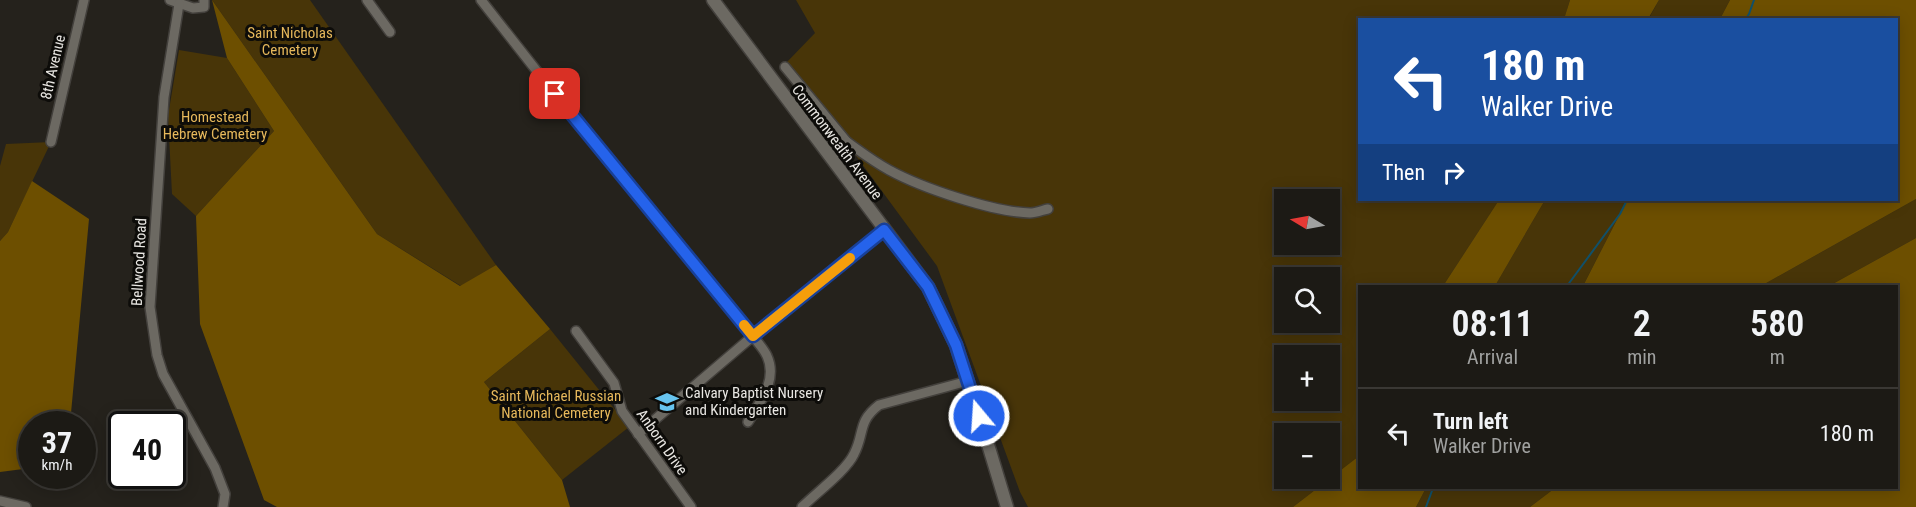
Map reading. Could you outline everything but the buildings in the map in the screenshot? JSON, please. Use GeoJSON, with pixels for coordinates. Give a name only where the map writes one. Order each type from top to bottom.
{"type":"FeatureCollection","features":[{"type":"Feature","properties":{"kind":"street","name":"8th Avenue"},"geometry":{"type":"LineString","coordinates":[[51,141],[84,0]]}},
{"type":"Feature","properties":{"kind":"street"},"geometry":{"type":"LineString","coordinates":[[170,0],[193,8],[204,7],[204,0]]}},
{"type":"Feature","properties":{"kind":"street"},"geometry":{"type":"LineString","coordinates":[[367,0],[390,32]]}},
{"type":"Feature","properties":{"kind":"street"},"geometry":{"type":"LineString","coordinates":[[481,0],[580,126],[753,336],[767,357],[770,375],[768,390],[748,422]]}},
{"type":"Feature","properties":{"kind":"street","name":"Commonwealth Avenue"},"geometry":{"type":"LineString","coordinates":[[713,0],[928,287],[956,345],[1007,507]]}},
{"type":"Feature","properties":{"kind":"street","name":"Bellwood Road"},"geometry":{"type":"LineString","coordinates":[[179,4],[164,97],[150,307],[157,355],[163,374],[215,468],[225,494],[222,506]]}},
{"type":"Feature","properties":{"kind":"street"},"geometry":{"type":"LineString","coordinates":[[785,67],[847,142],[889,170],[958,198],[982,204],[1032,213],[1048,209]]}},
{"type":"Feature","properties":{"kind":"street"},"geometry":{"type":"LineString","coordinates":[[831,158],[847,142]]}},
{"type":"Feature","properties":{"kind":"street"},"geometry":{"type":"LineString","coordinates":[[638,434],[753,336],[884,230]]}},
{"type":"Feature","properties":{"kind":"street","name":"Anborn Drive"},"geometry":{"type":"LineString","coordinates":[[576,331],[614,383],[622,411],[691,507]]}},
{"type":"Feature","properties":{"kind":"street"},"geometry":{"type":"LineString","coordinates":[[802,507],[845,466],[854,454],[863,424],[869,413],[879,405],[968,381]]}},
{"type":"Feature","properties":{"kind":"street"},"geometry":{"type":"LineString","coordinates":[[0,501],[26,507]]}},
{"type":"Feature","properties":{"kind":"green space","name":"Saint Nicholas Cemetery"},"geometry":{"type":"Polygon","coordinates":[[[212,0],[310,0],[496,265],[461,286],[377,234],[212,0]]]}},
{"type":"Feature","properties":{"kind":"green space"},"geometry":{"type":"Polygon","coordinates":[[[796,0],[1570,0],[1564,18],[1358,18],[1358,201],[1498,201],[1444,285],[1358,285],[1358,457],[1340,471],[1340,423],[1274,423],[1274,489],[1316,489],[1293,507],[1028,507],[1020,492],[937,266],[787,62],[815,33],[796,0]]]}},
{"type":"Feature","properties":{"kind":"green space"},"geometry":{"type":"Polygon","coordinates":[[[1659,0],[1730,0],[1721,18],[1649,18],[1659,0]]]}},
{"type":"Feature","properties":{"kind":"green space","name":"Homestead Hebrew Cemetery"},"geometry":{"type":"Polygon","coordinates":[[[179,50],[227,58],[274,131],[196,216],[172,194],[168,116],[179,50]]]}},
{"type":"Feature","properties":{"kind":"green space"},"geometry":{"type":"Polygon","coordinates":[[[51,142],[8,232],[0,241],[0,166],[6,144],[51,142]]]}},
{"type":"Feature","properties":{"kind":"green space"},"geometry":{"type":"Polygon","coordinates":[[[1916,199],[1916,238],[1831,285],[1763,285],[1916,199]]]}},
{"type":"Feature","properties":{"kind":"green space"},"geometry":{"type":"Polygon","coordinates":[[[1544,201],[1626,201],[1584,285],[1496,285],[1544,201]]]}},
{"type":"Feature","properties":{"kind":"green space","name":"Saint Michael Russian National Cemetery"},"geometry":{"type":"Polygon","coordinates":[[[550,329],[629,427],[562,480],[484,382],[550,329]]]}},
{"type":"Feature","properties":{"kind":"green space"},"geometry":{"type":"Polygon","coordinates":[[[1425,489],[1554,489],[1530,507],[1416,507],[1425,489]]]}},
{"type":"Feature","properties":{"kind":"shaded area"},"geometry":{"type":"Polygon","coordinates":[[[212,0],[377,234],[460,286],[496,265],[550,329],[484,382],[562,480],[570,507],[277,507],[264,500],[200,324],[196,216],[274,131],[227,58],[212,0]]]}},
{"type":"Feature","properties":{"kind":"shaded area"},"geometry":{"type":"Polygon","coordinates":[[[1570,0],[1659,0],[1649,18],[1564,18],[1570,0]]]}},
{"type":"Feature","properties":{"kind":"shaded area"},"geometry":{"type":"Polygon","coordinates":[[[1730,0],[1916,0],[1916,199],[1763,285],[1584,285],[1626,201],[1898,201],[1898,18],[1721,18],[1730,0]]]}},
{"type":"Feature","properties":{"kind":"shaded area"},"geometry":{"type":"Polygon","coordinates":[[[32,181],[89,219],[71,411],[18,411],[18,470],[0,472],[0,241],[8,232],[32,181]]]}},
{"type":"Feature","properties":{"kind":"shaded area"},"geometry":{"type":"Polygon","coordinates":[[[1498,201],[1544,201],[1496,285],[1444,285],[1498,201]]]}},
{"type":"Feature","properties":{"kind":"shaded area"},"geometry":{"type":"Polygon","coordinates":[[[1916,238],[1916,507],[1530,507],[1554,489],[1898,489],[1898,285],[1831,285],[1916,238]]]}},
{"type":"Feature","properties":{"kind":"shaded area"},"geometry":{"type":"Polygon","coordinates":[[[1358,457],[1358,489],[1425,489],[1416,507],[1293,507],[1316,489],[1340,489],[1340,471],[1358,457]]]}},
{"type":"Feature","properties":{"kind":"waterway"},"geometry":{"type":"LineString","coordinates":[[1746,18],[1754,0]]}},
{"type":"Feature","properties":{"kind":"waterway"},"geometry":{"type":"LineString","coordinates":[[1568,285],[1620,214],[1626,201]]}},
{"type":"Feature","properties":{"kind":"waterway"},"geometry":{"type":"LineString","coordinates":[[1426,507],[1433,489]]}},
{"type":"Feature","properties":{"kind":"slow traffic"},"geometry":{"type":"LineString","coordinates":[[744,325],[753,336],[850,258]]}},
{"type":"Feature","properties":{"kind":"place","name":"Calvary Baptist Nursery and Kindergarten"},"geometry":{"type":"Point","coordinates":[667,402]}},
{"type":"Feature","properties":{"kind":"route"},"geometry":{"type":"LineString","coordinates":[[555,94],[753,336],[884,230],[928,287],[956,345],[979,416]]}}]}
